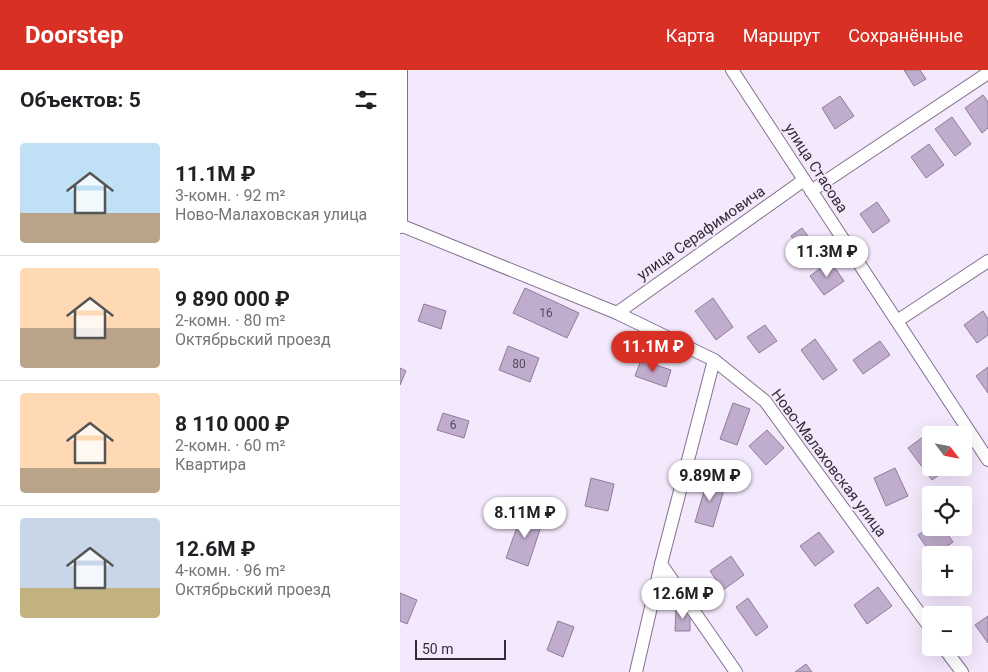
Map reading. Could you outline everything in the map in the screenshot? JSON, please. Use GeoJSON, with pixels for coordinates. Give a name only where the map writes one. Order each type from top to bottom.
{"type":"FeatureCollection","features":[{"type":"Feature","properties":{"kind":"street"},"geometry":{"type":"LineString","coordinates":[[400,225],[401,70]]}},
{"type":"Feature","properties":{"kind":"street","name":"улица Стасова"},"geometry":{"type":"LineString","coordinates":[[732,70],[988,460]]}},
{"type":"Feature","properties":{"kind":"street","name":"улица Серафимовича"},"geometry":{"type":"LineString","coordinates":[[617,313],[808,185],[988,73]]}},
{"type":"Feature","properties":{"kind":"street","name":"Ново-Малаховская улица"},"geometry":{"type":"LineString","coordinates":[[400,225],[617,313],[714,360],[765,401],[922,618]]}},
{"type":"Feature","properties":{"kind":"street"},"geometry":{"type":"LineString","coordinates":[[897,321],[988,261]]}},
{"type":"Feature","properties":{"kind":"street"},"geometry":{"type":"LineString","coordinates":[[636,672],[661,564],[714,360]]}},
{"type":"Feature","properties":{"kind":"street"},"geometry":{"type":"LineString","coordinates":[[661,564],[736,672]]}},
{"type":"Feature","properties":{"kind":"street"},"geometry":{"type":"LineString","coordinates":[[950,656],[962,672]]}},
{"type":"Feature","properties":{"kind":"building"},"geometry":{"type":"Polygon","coordinates":[[[904,70],[920,70],[926,79],[914,86],[904,70]]]}},
{"type":"Feature","properties":{"kind":"building"},"geometry":{"type":"Polygon","coordinates":[[[983,95],[988,102],[988,128],[982,133],[965,108],[983,95]]]}},
{"type":"Feature","properties":{"kind":"building"},"geometry":{"type":"Polygon","coordinates":[[[840,96],[854,116],[835,129],[822,108],[840,96]]]}},
{"type":"Feature","properties":{"kind":"building"},"geometry":{"type":"Polygon","coordinates":[[[952,117],[971,144],[955,156],[935,129],[952,117]]]}},
{"type":"Feature","properties":{"kind":"building"},"geometry":{"type":"Polygon","coordinates":[[[929,144],[944,165],[926,178],[911,157],[929,144]]]}},
{"type":"Feature","properties":{"kind":"building"},"geometry":{"type":"Polygon","coordinates":[[[877,202],[890,221],[873,233],[860,214],[877,202]]]}},
{"type":"Feature","properties":{"kind":"building"},"geometry":{"type":"Polygon","coordinates":[[[802,228],[817,248],[806,256],[791,236],[802,228]]]}},
{"type":"Feature","properties":{"kind":"building"},"geometry":{"type":"Polygon","coordinates":[[[830,261],[844,281],[824,295],[810,276],[830,261]]]}},
{"type":"Feature","properties":{"kind":"building"},"geometry":{"type":"Polygon","coordinates":[[[525,288],[579,313],[567,338],[513,313],[525,288]]]}},
{"type":"Feature","properties":{"kind":"building"},"geometry":{"type":"Polygon","coordinates":[[[713,298],[733,327],[716,340],[695,311],[713,298]]]}},
{"type":"Feature","properties":{"kind":"building"},"geometry":{"type":"Polygon","coordinates":[[[424,304],[446,311],[441,329],[418,321],[424,304]]]}},
{"type":"Feature","properties":{"kind":"building"},"geometry":{"type":"Polygon","coordinates":[[[983,311],[988,319],[988,335],[977,343],[964,325],[983,311]]]}},
{"type":"Feature","properties":{"kind":"building"},"geometry":{"type":"Polygon","coordinates":[[[765,325],[777,341],[759,353],[747,337],[765,325]]]}},
{"type":"Feature","properties":{"kind":"building"},"geometry":{"type":"Polygon","coordinates":[[[815,339],[837,370],[823,380],[801,350],[815,339]]]}},
{"type":"Feature","properties":{"kind":"building"},"geometry":{"type":"Polygon","coordinates":[[[880,341],[890,355],[863,374],[853,360],[880,341]]]}},
{"type":"Feature","properties":{"kind":"building"},"geometry":{"type":"Polygon","coordinates":[[[508,346],[539,358],[530,382],[499,370],[508,346]]]}},
{"type":"Feature","properties":{"kind":"building"},"geometry":{"type":"Polygon","coordinates":[[[641,360],[671,370],[666,387],[635,376],[641,360]]]}},
{"type":"Feature","properties":{"kind":"building"},"geometry":{"type":"Polygon","coordinates":[[[988,367],[988,393],[976,376],[988,367]]]}},
{"type":"Feature","properties":{"kind":"building"},"geometry":{"type":"Polygon","coordinates":[[[400,368],[406,371],[400,385],[400,368]]]}},
{"type":"Feature","properties":{"kind":"building"},"geometry":{"type":"Polygon","coordinates":[[[733,403],[750,409],[737,445],[720,439],[733,403]]]}},
{"type":"Feature","properties":{"kind":"building"},"geometry":{"type":"Polygon","coordinates":[[[443,413],[469,421],[464,438],[437,430],[443,413]]]}},
{"type":"Feature","properties":{"kind":"building"},"geometry":{"type":"Polygon","coordinates":[[[767,430],[784,448],[766,465],[749,446],[767,430]]]}},
{"type":"Feature","properties":{"kind":"building"},"geometry":{"type":"Polygon","coordinates":[[[922,438],[922,467],[908,448],[922,438]]]}},
{"type":"Feature","properties":{"kind":"building"},"geometry":{"type":"Polygon","coordinates":[[[895,468],[908,496],[886,506],[874,478],[895,468]]]}},
{"type":"Feature","properties":{"kind":"building"},"geometry":{"type":"Polygon","coordinates":[[[929,476],[938,476],[932,480],[929,476]]]}},
{"type":"Feature","properties":{"kind":"building"},"geometry":{"type":"Polygon","coordinates":[[[591,478],[614,484],[608,511],[585,506],[591,478]]]}},
{"type":"Feature","properties":{"kind":"building"},"geometry":{"type":"Polygon","coordinates":[[[708,478],[726,483],[713,527],[695,522],[708,478]]]}},
{"type":"Feature","properties":{"kind":"building"},"geometry":{"type":"Polygon","coordinates":[[[522,513],[543,520],[528,566],[506,558],[522,513]]]}},
{"type":"Feature","properties":{"kind":"building"},"geometry":{"type":"Polygon","coordinates":[[[819,532],[834,552],[815,566],[800,546],[819,532]]]}},
{"type":"Feature","properties":{"kind":"building"},"geometry":{"type":"Polygon","coordinates":[[[922,532],[922,536],[949,536],[953,542],[947,546],[926,546],[918,535],[922,532]]]}},
{"type":"Feature","properties":{"kind":"building"},"geometry":{"type":"Polygon","coordinates":[[[731,556],[744,575],[723,590],[710,571],[731,556]]]}},
{"type":"Feature","properties":{"kind":"building"},"geometry":{"type":"Polygon","coordinates":[[[878,587],[892,606],[867,624],[854,605],[878,587]]]}},
{"type":"Feature","properties":{"kind":"building"},"geometry":{"type":"Polygon","coordinates":[[[400,593],[417,600],[407,624],[400,621],[400,593]]]}},
{"type":"Feature","properties":{"kind":"building"},"geometry":{"type":"Polygon","coordinates":[[[748,598],[768,627],[756,636],[736,607],[748,598]]]}},
{"type":"Feature","properties":{"kind":"building"},"geometry":{"type":"Polygon","coordinates":[[[676,609],[690,609],[690,631],[675,631],[676,609]]]}},
{"type":"Feature","properties":{"kind":"building"},"geometry":{"type":"Polygon","coordinates":[[[988,616],[988,643],[975,625],[988,616]]]}},
{"type":"Feature","properties":{"kind":"building"},"geometry":{"type":"Polygon","coordinates":[[[558,621],[574,627],[563,657],[547,650],[558,621]]]}},
{"type":"Feature","properties":{"kind":"building"},"geometry":{"type":"Polygon","coordinates":[[[806,664],[812,672],[795,672],[806,664]]]}}]}
